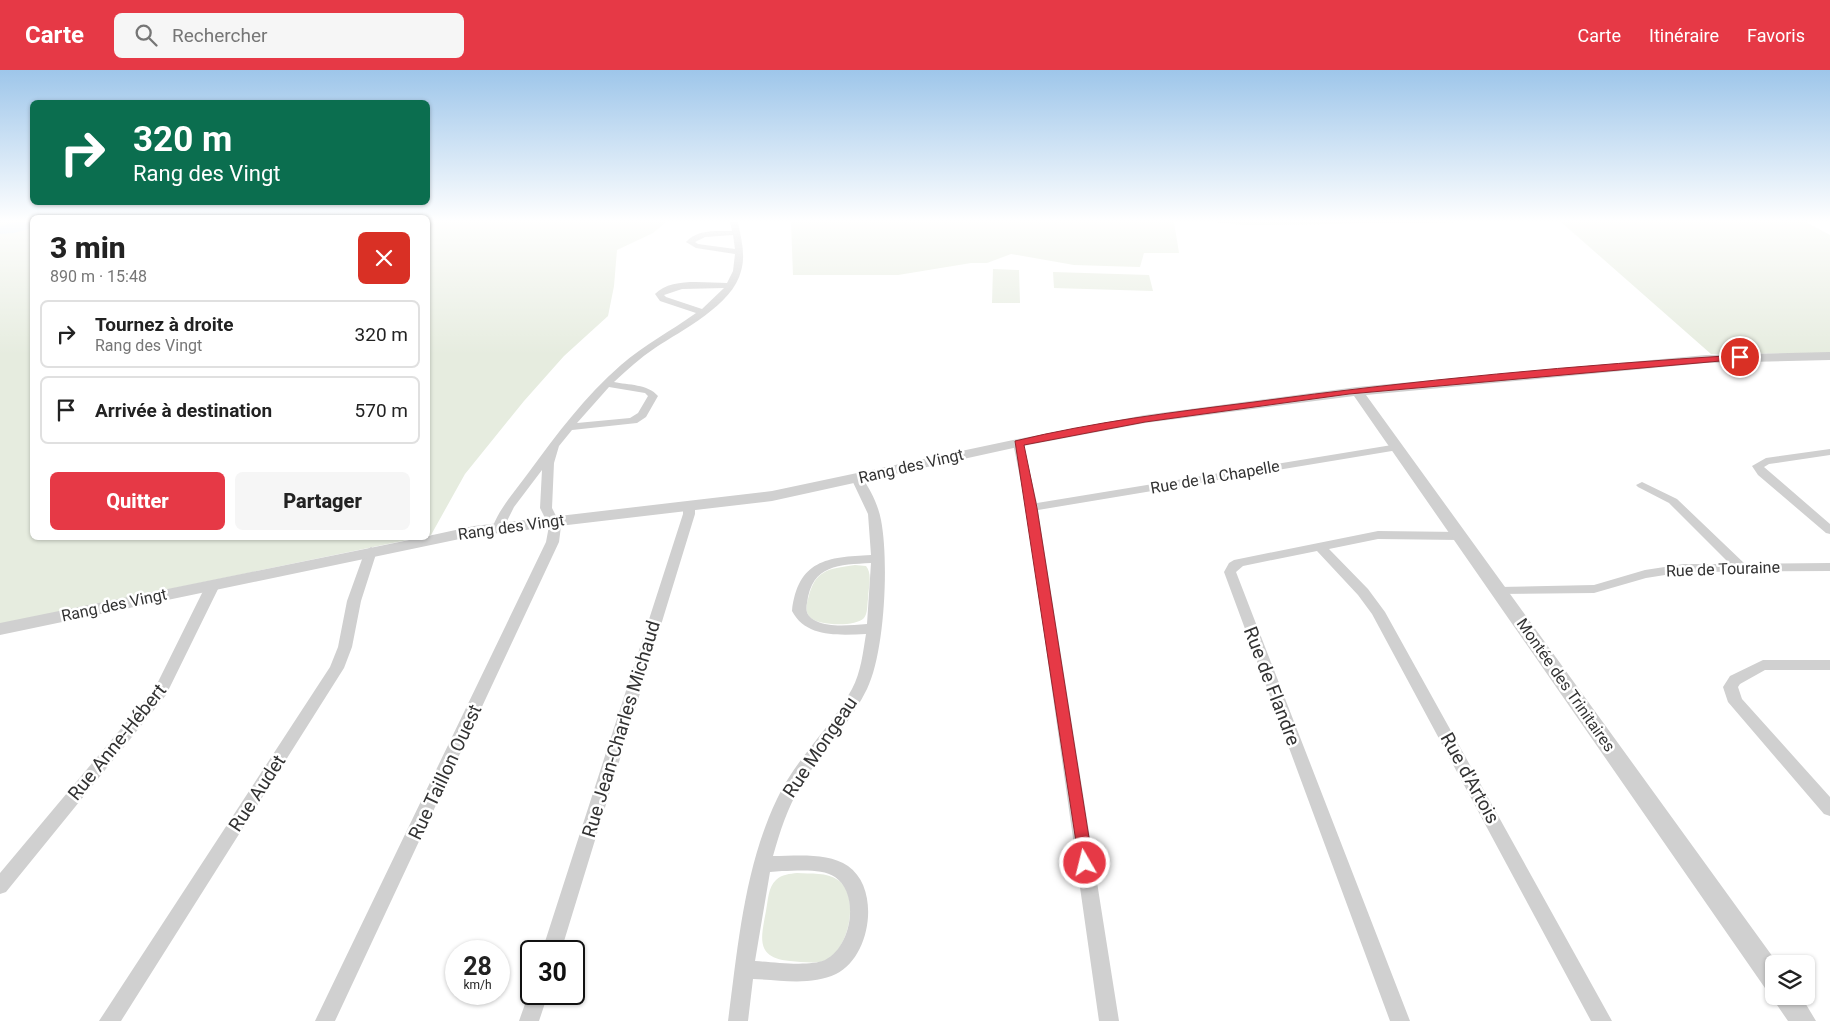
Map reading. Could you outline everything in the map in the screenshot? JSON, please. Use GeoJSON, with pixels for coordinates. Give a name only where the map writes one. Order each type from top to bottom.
{"type":"FeatureCollection","features":[{"type":"Feature","properties":{"kind":"street"},"geometry":{"type":"LineString","coordinates":[[499,526],[510,506],[568,427],[607,384],[634,358],[717,300],[730,286],[738,266]]}},
{"type":"Feature","properties":{"kind":"street"},"geometry":{"type":"LineString","coordinates":[[701,312],[663,298],[659,294],[671,288],[730,286]]}},
{"type":"Feature","properties":{"kind":"street","name":"Rang des Vingt"},"geometry":{"type":"LineString","coordinates":[[430,540],[499,526],[689,506],[787,493],[1018,443],[1145,419],[1357,390],[1706,359],[1830,356]]}},
{"type":"Feature","properties":{"kind":"street"},"geometry":{"type":"LineString","coordinates":[[568,427],[633,421],[642,415],[653,396],[648,391],[607,384]]}},
{"type":"Feature","properties":{"kind":"street","name":"Montée des Trinitaires"},"geometry":{"type":"LineString","coordinates":[[1357,390],[1765,966]]}},
{"type":"Feature","properties":{"kind":"street"},"geometry":{"type":"LineString","coordinates":[[1018,443],[1032,508],[1109,1021]]}},
{"type":"Feature","properties":{"kind":"street"},"geometry":{"type":"LineString","coordinates":[[554,446],[548,463],[546,508],[547,513],[554,520]]}},
{"type":"Feature","properties":{"kind":"street","name":"Rue de la Chapelle"},"geometry":{"type":"LineString","coordinates":[[1032,508],[1398,448]]}},
{"type":"Feature","properties":{"kind":"street"},"geometry":{"type":"LineString","coordinates":[[1830,452],[1766,460],[1758,466],[1762,473],[1830,530]]}},
{"type":"Feature","properties":{"kind":"street","name":"Rue Mongeau"},"geometry":{"type":"LineString","coordinates":[[738,1021],[764,864],[774,824],[791,786],[851,702],[863,681],[869,660],[877,559],[877,534],[874,512],[857,478]]}},
{"type":"Feature","properties":{"kind":"street"},"geometry":{"type":"LineString","coordinates":[[1642,484],[1673,501],[1740,566]]}},
{"type":"Feature","properties":{"kind":"street","name":"Rue Jean-Charles Michaud"},"geometry":{"type":"LineString","coordinates":[[554,940],[689,514],[689,506]]}},
{"type":"Feature","properties":{"kind":"street","name":"Rue Taillon Ouest"},"geometry":{"type":"LineString","coordinates":[[325,1021],[547,554],[556,530],[554,520]]}},
{"type":"Feature","properties":{"kind":"street","name":"Rue de Flandre"},"geometry":{"type":"LineString","coordinates":[[1400,1021],[1230,575],[1232,568],[1239,563],[1392,534],[1460,536]]}},
{"type":"Feature","properties":{"kind":"street","name":"Rang des Vingt"},"geometry":{"type":"LineString","coordinates":[[0,629],[428,540]]}},
{"type":"Feature","properties":{"kind":"street","name":"Rue d'Artois"},"geometry":{"type":"LineString","coordinates":[[1320,547],[1363,592],[1378,612],[1602,1021]]}},
{"type":"Feature","properties":{"kind":"street","name":"Rue Audet"},"geometry":{"type":"LineString","coordinates":[[109,1021],[337,668],[345,647],[354,601],[372,551]]}},
{"type":"Feature","properties":{"kind":"street"},"geometry":{"type":"LineString","coordinates":[[872,629],[815,626],[802,619],[799,611],[805,584],[813,572],[849,561],[877,559]]}},
{"type":"Feature","properties":{"kind":"street","name":"Rue de Touraine"},"geometry":{"type":"LineString","coordinates":[[1500,591],[1584,590],[1612,586],[1663,570],[1740,566],[1830,567]]}},
{"type":"Feature","properties":{"kind":"street","name":"Rue Anne-Hébert"},"geometry":{"type":"LineString","coordinates":[[0,886],[161,691],[212,584]]}},
{"type":"Feature","properties":{"kind":"street"},"geometry":{"type":"LineString","coordinates":[[1830,665],[1763,665],[1735,680],[1730,687],[1736,702],[1830,809]]}},
{"type":"Feature","properties":{"kind":"street"},"geometry":{"type":"LineString","coordinates":[[746,970],[825,969],[845,957],[852,947],[856,933],[858,904],[855,888],[844,872],[830,867],[764,864]]}},
{"type":"Feature","properties":{"kind":"street"},"geometry":{"type":"LineString","coordinates":[[529,1021],[534,1005]]}},
{"type":"Feature","properties":{"kind":"street"},"geometry":{"type":"LineString","coordinates":[[1792,1005],[1803,1021]]}},
{"type":"Feature","properties":{"kind":"shaded area"},"geometry":{"type":"Polygon","coordinates":[[[0,266],[30,266],[30,540],[407,540],[0,624],[0,266]]]}},
{"type":"Feature","properties":{"kind":"shaded area"},"geometry":{"type":"Polygon","coordinates":[[[430,266],[616,266],[608,316],[564,356],[524,401],[465,474],[431,535],[430,266]]]}},
{"type":"Feature","properties":{"kind":"shaded area"},"geometry":{"type":"Polygon","coordinates":[[[793,266],[950,266],[898,275],[793,275],[793,266]]]}},
{"type":"Feature","properties":{"kind":"shaded area"},"geometry":{"type":"Polygon","coordinates":[[[1611,266],[1830,266],[1830,353],[1711,354],[1611,266]]]}},
{"type":"Feature","properties":{"kind":"shaded area"},"geometry":{"type":"Polygon","coordinates":[[[993,269],[1019,270],[1020,303],[992,303],[993,269]]]}},
{"type":"Feature","properties":{"kind":"shaded area"},"geometry":{"type":"Polygon","coordinates":[[[1053,272],[1149,275],[1153,291],[1054,288],[1053,272]]]}},
{"type":"Feature","properties":{"kind":"shaded area"},"geometry":{"type":"Polygon","coordinates":[[[855,565],[866,566],[869,573],[867,609],[864,618],[853,623],[828,624],[810,617],[807,611],[807,604],[814,582],[830,570],[855,565]]]}},
{"type":"Feature","properties":{"kind":"shaded area"},"geometry":{"type":"Polygon","coordinates":[[[797,873],[834,877],[845,888],[849,898],[850,911],[845,938],[830,958],[820,962],[779,959],[771,956],[763,945],[763,930],[771,886],[781,877],[797,873]]]}},
{"type":"Feature","properties":{"kind":"route"},"geometry":{"type":"LineString","coordinates":[[1085,863],[1032,508],[1024,461],[1018,443],[1113,424],[1349,391],[1661,362],[1740,357]]}}]}
